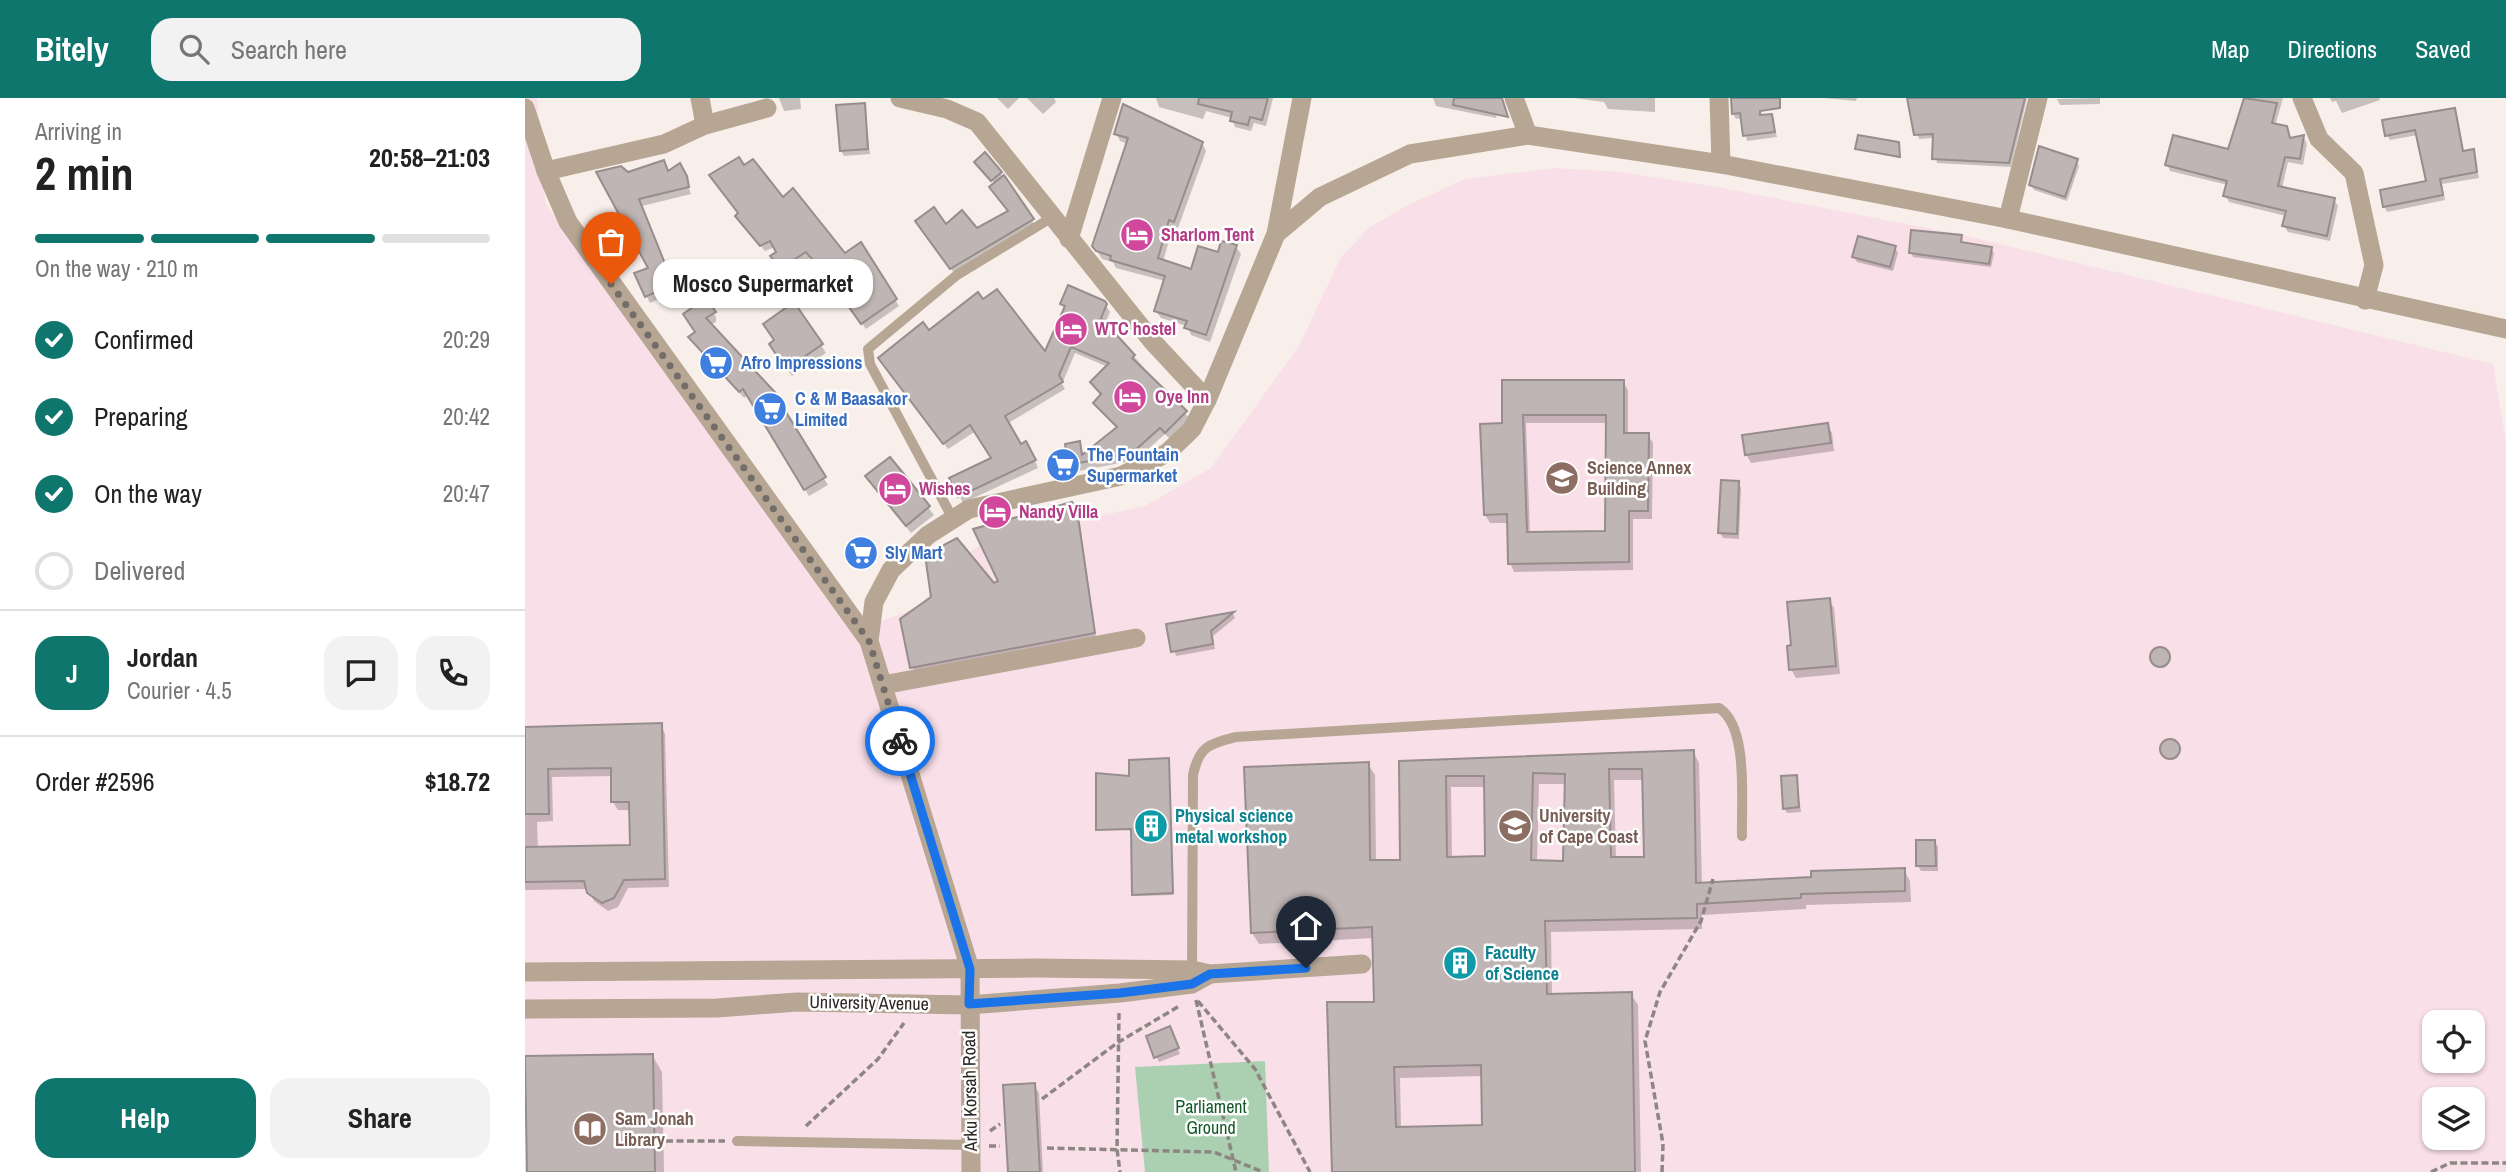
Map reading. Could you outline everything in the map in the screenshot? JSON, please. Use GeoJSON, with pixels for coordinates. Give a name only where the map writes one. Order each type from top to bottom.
{"type":"FeatureCollection","features":[{"type":"Feature","properties":{"kind":"street"},"geometry":{"type":"LineString","coordinates":[[700,98],[705,125]]}},
{"type":"Feature","properties":{"kind":"street"},"geometry":{"type":"LineString","coordinates":[[899,98],[947,109],[977,122],[1051,218],[1153,342],[1207,400]]}},
{"type":"Feature","properties":{"kind":"street"},"geometry":{"type":"LineString","coordinates":[[1069,239],[1112,98]]}},
{"type":"Feature","properties":{"kind":"street"},"geometry":{"type":"LineString","coordinates":[[869,641],[874,602],[891,570],[928,535],[969,509],[1121,476],[1167,453],[1192,429],[1207,400],[1276,234],[1302,98]]}},
{"type":"Feature","properties":{"kind":"street"},"geometry":{"type":"LineString","coordinates":[[1514,98],[1528,135]]}},
{"type":"Feature","properties":{"kind":"street"},"geometry":{"type":"LineString","coordinates":[[1719,98],[1721,164]]}},
{"type":"Feature","properties":{"kind":"street"},"geometry":{"type":"LineString","coordinates":[[2008,219],[2038,98]]}},
{"type":"Feature","properties":{"kind":"street"},"geometry":{"type":"LineString","coordinates":[[2302,98],[2319,139],[2354,173],[2374,265],[2365,300]]}},
{"type":"Feature","properties":{"kind":"street"},"geometry":{"type":"LineString","coordinates":[[525,108],[546,172],[568,222],[869,641]]}},
{"type":"Feature","properties":{"kind":"street"},"geometry":{"type":"LineString","coordinates":[[546,172],[664,144],[705,125],[767,108]]}},
{"type":"Feature","properties":{"kind":"street"},"geometry":{"type":"LineString","coordinates":[[1276,234],[1320,197],[1410,155],[1528,135],[1721,164],[2008,219],[2506,329]]}},
{"type":"Feature","properties":{"kind":"street"},"geometry":{"type":"LineString","coordinates":[[883,685],[1136,638]]}},
{"type":"Feature","properties":{"kind":"street","name":"Arku Korsah Road"},"geometry":{"type":"LineString","coordinates":[[869,641],[970,969],[971,1172]]}},
{"type":"Feature","properties":{"kind":"street","name":"University Avenue"},"geometry":{"type":"LineString","coordinates":[[525,1009],[717,1008],[797,1002],[969,1004],[1120,993],[1197,981],[1361,964]]}},
{"type":"Feature","properties":{"kind":"street","name":"University Avenue"},"geometry":{"type":"LineString","coordinates":[[525,971],[970,969],[1197,981]]}},
{"type":"Feature","properties":{"kind":"lane"},"geometry":{"type":"LineString","coordinates":[[953,519],[870,364],[868,349],[957,275],[1051,218]]}},
{"type":"Feature","properties":{"kind":"lane"},"geometry":{"type":"LineString","coordinates":[[1197,981],[1193,775],[1197,758],[1210,744],[1235,737],[1719,709],[1733,722],[1739,738],[1742,836]]}},
{"type":"Feature","properties":{"kind":"lane"},"geometry":{"type":"LineString","coordinates":[[737,1141],[971,1145]]}},
{"type":"Feature","properties":{"kind":"path"},"geometry":{"type":"LineString","coordinates":[[1663,1172],[1663,1144],[1645,1041],[1660,992],[1702,921],[1713,879]]}},
{"type":"Feature","properties":{"kind":"path"},"geometry":{"type":"LineString","coordinates":[[1042,1099],[1197,981]]}},
{"type":"Feature","properties":{"kind":"path"},"geometry":{"type":"LineString","coordinates":[[1197,981],[1236,1172]]}},
{"type":"Feature","properties":{"kind":"path"},"geometry":{"type":"LineString","coordinates":[[1197,981],[1255,1069],[1310,1172]]}},
{"type":"Feature","properties":{"kind":"path"},"geometry":{"type":"LineString","coordinates":[[1120,993],[1117,1043],[1117,1149],[1120,1172]]}},
{"type":"Feature","properties":{"kind":"path"},"geometry":{"type":"LineString","coordinates":[[789,1142],[878,1059],[919,1003]]}},
{"type":"Feature","properties":{"kind":"path"},"geometry":{"type":"LineString","coordinates":[[666,1140],[737,1141]]}},
{"type":"Feature","properties":{"kind":"path"},"geometry":{"type":"LineString","coordinates":[[1048,1148],[1214,1152],[1263,1172]]}},
{"type":"Feature","properties":{"kind":"path"},"geometry":{"type":"LineString","coordinates":[[2431,1172],[2450,1163],[2506,1164]]}},
{"type":"Feature","properties":{"kind":"shaded area","name":"University of Cape Coast"},"geometry":{"type":"Polygon","coordinates":[[[525,98],[537,98],[545,203],[860,629],[919,607],[951,564],[986,541],[1145,506],[1211,468],[1299,346],[1341,257],[1370,227],[1406,206],[1465,179],[1555,168],[1620,172],[1717,187],[1963,235],[2493,364],[2506,442],[2506,1172],[525,1172],[525,98]]]}},
{"type":"Feature","properties":{"kind":"green space","name":"Parliament Ground"},"geometry":{"type":"Polygon","coordinates":[[[1265,1061],[1269,1172],[1145,1172],[1135,1067],[1265,1061]]]}},
{"type":"Feature","properties":{"kind":"building"},"geometry":{"type":"Polygon","coordinates":[[[1199,98],[1268,98],[1262,120],[1250,117],[1248,125],[1230,121],[1232,112],[1198,104],[1199,98]]]}},
{"type":"Feature","properties":{"kind":"building"},"geometry":{"type":"Polygon","coordinates":[[[1454,98],[1502,98],[1508,117],[1453,105],[1454,98]]]}},
{"type":"Feature","properties":{"kind":"building"},"geometry":{"type":"Polygon","coordinates":[[[1731,98],[1780,98],[1780,108],[1760,111],[1760,115],[1772,114],[1775,132],[1743,136],[1740,113],[1732,114],[1731,98]]]}},
{"type":"Feature","properties":{"kind":"building"},"geometry":{"type":"Polygon","coordinates":[[[1907,98],[2025,98],[2009,163],[1932,159],[1933,134],[1914,135],[1907,98]]]}},
{"type":"Feature","properties":{"kind":"building"},"geometry":{"type":"Polygon","coordinates":[[[2244,98],[2277,103],[2272,123],[2287,126],[2290,138],[2304,135],[2300,159],[2285,157],[2278,186],[2335,198],[2327,236],[2282,226],[2286,211],[2223,196],[2227,181],[2165,165],[2173,135],[2228,149],[2244,98]]]}},
{"type":"Feature","properties":{"kind":"building"},"geometry":{"type":"Polygon","coordinates":[[[865,103],[868,149],[840,151],[836,105],[865,103]]]}},
{"type":"Feature","properties":{"kind":"building"},"geometry":{"type":"Polygon","coordinates":[[[1123,104],[1203,142],[1174,222],[1169,220],[1158,258],[1191,269],[1198,246],[1218,252],[1221,241],[1237,245],[1206,335],[1184,328],[1187,321],[1154,311],[1165,276],[1110,260],[1111,256],[1096,251],[1092,246],[1128,138],[1114,134],[1123,104]]]}},
{"type":"Feature","properties":{"kind":"building"},"geometry":{"type":"Polygon","coordinates":[[[2455,108],[2463,151],[2474,149],[2477,172],[2440,179],[2443,195],[2383,207],[2380,190],[2426,181],[2415,130],[2385,136],[2382,120],[2455,108]]]}},
{"type":"Feature","properties":{"kind":"building"},"geometry":{"type":"Polygon","coordinates":[[[1858,135],[1899,142],[1900,157],[1855,149],[1858,135]]]}},
{"type":"Feature","properties":{"kind":"building"},"geometry":{"type":"Polygon","coordinates":[[[2039,146],[2078,159],[2065,197],[2029,185],[2039,146]]]}},
{"type":"Feature","properties":{"kind":"building"},"geometry":{"type":"Polygon","coordinates":[[[985,152],[1002,172],[991,181],[974,162],[985,152]]]}},
{"type":"Feature","properties":{"kind":"building"},"geometry":{"type":"Polygon","coordinates":[[[739,157],[744,165],[753,159],[783,197],[793,188],[845,253],[861,242],[897,299],[861,324],[846,303],[855,297],[833,265],[823,273],[806,252],[781,268],[770,256],[776,252],[770,241],[760,246],[735,216],[738,213],[709,175],[739,157]]]}},
{"type":"Feature","properties":{"kind":"building"},"geometry":{"type":"Polygon","coordinates":[[[664,160],[668,171],[680,163],[689,187],[639,199],[664,261],[670,286],[645,297],[634,273],[648,268],[596,172],[621,166],[628,172],[664,160]]]}},
{"type":"Feature","properties":{"kind":"building"},"geometry":{"type":"Polygon","coordinates":[[[1004,175],[1034,219],[950,269],[915,221],[934,207],[946,224],[962,210],[977,228],[1008,211],[989,187],[1004,175]]]}},
{"type":"Feature","properties":{"kind":"building"},"geometry":{"type":"Polygon","coordinates":[[[1911,230],[1962,235],[1961,242],[1992,247],[1989,264],[1909,253],[1911,230]]]}},
{"type":"Feature","properties":{"kind":"building"},"geometry":{"type":"Polygon","coordinates":[[[1858,236],[1896,246],[1890,267],[1852,257],[1858,236]]]}},
{"type":"Feature","properties":{"kind":"building"},"geometry":{"type":"Polygon","coordinates":[[[1068,285],[1105,301],[1107,304],[1101,318],[1135,355],[1132,358],[1187,411],[1165,433],[1160,428],[1132,453],[1068,465],[1065,444],[1080,441],[1082,455],[1117,427],[1093,403],[1101,394],[1090,382],[1109,363],[1071,347],[1059,375],[1063,382],[1005,416],[1021,444],[1026,441],[1036,460],[958,497],[949,478],[991,458],[970,425],[943,444],[878,358],[923,322],[929,330],[978,292],[983,299],[997,289],[1045,351],[1065,306],[1060,304],[1068,285]]]}},
{"type":"Feature","properties":{"kind":"building"},"geometry":{"type":"Polygon","coordinates":[[[706,298],[716,312],[706,318],[784,402],[781,404],[826,477],[804,490],[743,389],[739,392],[688,337],[695,332],[683,314],[706,298]]]}},
{"type":"Feature","properties":{"kind":"building"},"geometry":{"type":"Polygon","coordinates":[[[794,302],[823,344],[786,369],[769,344],[774,340],[763,324],[794,302]]]}},
{"type":"Feature","properties":{"kind":"building"},"geometry":{"type":"Polygon","coordinates":[[[1502,380],[1624,380],[1624,433],[1649,433],[1648,511],[1629,511],[1629,562],[1508,564],[1507,514],[1484,515],[1480,424],[1502,423],[1502,380]],[[1523,415],[1527,532],[1605,531],[1606,415],[1523,415]]]}},
{"type":"Feature","properties":{"kind":"building"},"geometry":{"type":"Polygon","coordinates":[[[1828,423],[1831,443],[1745,455],[1742,435],[1828,423]]]}},
{"type":"Feature","properties":{"kind":"building"},"geometry":{"type":"Polygon","coordinates":[[[890,457],[930,506],[906,526],[865,476],[890,457]]]}},
{"type":"Feature","properties":{"kind":"building"},"geometry":{"type":"Polygon","coordinates":[[[1721,480],[1739,481],[1737,534],[1718,533],[1721,480]]]}},
{"type":"Feature","properties":{"kind":"building"},"geometry":{"type":"Polygon","coordinates":[[[1072,502],[1077,510],[1095,633],[910,668],[900,619],[931,597],[925,555],[957,538],[994,583],[998,581],[973,529],[1072,502]]]}},
{"type":"Feature","properties":{"kind":"building"},"geometry":{"type":"Polygon","coordinates":[[[1830,598],[1836,666],[1789,670],[1787,646],[1791,645],[1787,602],[1830,598]]]}},
{"type":"Feature","properties":{"kind":"building"},"geometry":{"type":"Polygon","coordinates":[[[1234,612],[1211,631],[1213,644],[1171,652],[1166,624],[1234,612]]]}},
{"type":"Feature","properties":{"kind":"building"},"geometry":{"type":"Polygon","coordinates":[[[2156,647],[2164,647],[2170,657],[2164,667],[2156,667],[2150,661],[2150,653],[2156,647]]]}},
{"type":"Feature","properties":{"kind":"building"},"geometry":{"type":"Polygon","coordinates":[[[662,723],[665,879],[624,880],[614,898],[602,903],[587,893],[584,881],[525,882],[525,847],[630,845],[629,802],[611,802],[611,768],[548,769],[549,814],[525,814],[525,727],[662,723]]]}},
{"type":"Feature","properties":{"kind":"building"},"geometry":{"type":"Polygon","coordinates":[[[2166,739],[2174,739],[2180,749],[2174,759],[2166,759],[2160,753],[2160,745],[2166,739]]]}},
{"type":"Feature","properties":{"kind":"building","name":"Faculty of Science"},"geometry":{"type":"Polygon","coordinates":[[[1694,750],[1696,883],[1811,877],[1811,871],[1905,868],[1905,891],[1801,894],[1801,898],[1697,904],[1697,918],[1545,921],[1547,994],[1632,992],[1635,1172],[1332,1172],[1327,1002],[1374,1002],[1372,927],[1251,933],[1244,767],[1369,762],[1370,860],[1400,860],[1399,761],[1694,750]],[[1609,769],[1611,857],[1644,857],[1642,769],[1609,769]],[[1533,773],[1531,860],[1563,861],[1565,774],[1533,773]],[[1446,776],[1447,857],[1485,856],[1484,776],[1446,776]],[[1481,1065],[1394,1067],[1396,1127],[1482,1125],[1481,1065]]]}},
{"type":"Feature","properties":{"kind":"building","name":"Physical science metal workshop"},"geometry":{"type":"Polygon","coordinates":[[[1169,758],[1173,893],[1132,895],[1131,829],[1096,830],[1096,773],[1129,776],[1129,760],[1169,758]]]}},
{"type":"Feature","properties":{"kind":"building"},"geometry":{"type":"Polygon","coordinates":[[[1797,775],[1799,807],[1783,809],[1781,776],[1797,775]]]}},
{"type":"Feature","properties":{"kind":"building"},"geometry":{"type":"Polygon","coordinates":[[[1916,840],[1935,840],[1936,866],[1916,866],[1916,840]]]}},
{"type":"Feature","properties":{"kind":"building"},"geometry":{"type":"Polygon","coordinates":[[[1170,1026],[1179,1048],[1154,1058],[1146,1036],[1170,1026]]]}},
{"type":"Feature","properties":{"kind":"building","name":"Sam Jonah Library"},"geometry":{"type":"Polygon","coordinates":[[[653,1054],[655,1172],[527,1172],[525,1056],[653,1054]]]}},
{"type":"Feature","properties":{"kind":"building"},"geometry":{"type":"Polygon","coordinates":[[[1035,1083],[1040,1172],[1008,1172],[1003,1085],[1035,1083]]]}},
{"type":"Feature","properties":{"kind":"way so far"},"geometry":{"type":"LineString","coordinates":[[611,284],[869,641],[900,741]]}},
{"type":"Feature","properties":{"kind":"place","name":"Sharlom Tent"},"geometry":{"type":"Point","coordinates":[1137,235]}},
{"type":"Feature","properties":{"kind":"place","name":"Mosco Supermarket"},"geometry":{"type":"Point","coordinates":[611,284]}},
{"type":"Feature","properties":{"kind":"place","name":"WTC hostel"},"geometry":{"type":"Point","coordinates":[1071,329]}},
{"type":"Feature","properties":{"kind":"place","name":"Afro Impressions"},"geometry":{"type":"Point","coordinates":[716,363]}},
{"type":"Feature","properties":{"kind":"place","name":"Oye Inn"},"geometry":{"type":"Point","coordinates":[1130,397]}},
{"type":"Feature","properties":{"kind":"place","name":"C & M Baasakor Limited"},"geometry":{"type":"Point","coordinates":[770,409]}},
{"type":"Feature","properties":{"kind":"place","name":"The Fountain Supermarket"},"geometry":{"type":"Point","coordinates":[1063,465]}},
{"type":"Feature","properties":{"kind":"place","name":"Science Annex Building"},"geometry":{"type":"Point","coordinates":[1562,478]}},
{"type":"Feature","properties":{"kind":"place","name":"Wishes"},"geometry":{"type":"Point","coordinates":[895,489]}},
{"type":"Feature","properties":{"kind":"place","name":"Nandy Villa"},"geometry":{"type":"Point","coordinates":[995,512]}},
{"type":"Feature","properties":{"kind":"place","name":"Sly Mart"},"geometry":{"type":"Point","coordinates":[861,553]}},
{"type":"Feature","properties":{"kind":"place","name":"Physical science metal workshop"},"geometry":{"type":"Point","coordinates":[1151,826]}},
{"type":"Feature","properties":{"kind":"place","name":"University of Cape Coast"},"geometry":{"type":"Point","coordinates":[1515,826]}},
{"type":"Feature","properties":{"kind":"place","name":"Faculty of Science"},"geometry":{"type":"Point","coordinates":[1460,963]}},
{"type":"Feature","properties":{"kind":"place","name":"Sam Jonah Library"},"geometry":{"type":"Point","coordinates":[590,1129]}},
{"type":"Feature","properties":{"kind":"route"},"geometry":{"type":"LineString","coordinates":[[900,741],[970,969],[969,1004],[1120,993],[1192,984],[1210,974],[1306,968]]}}]}
